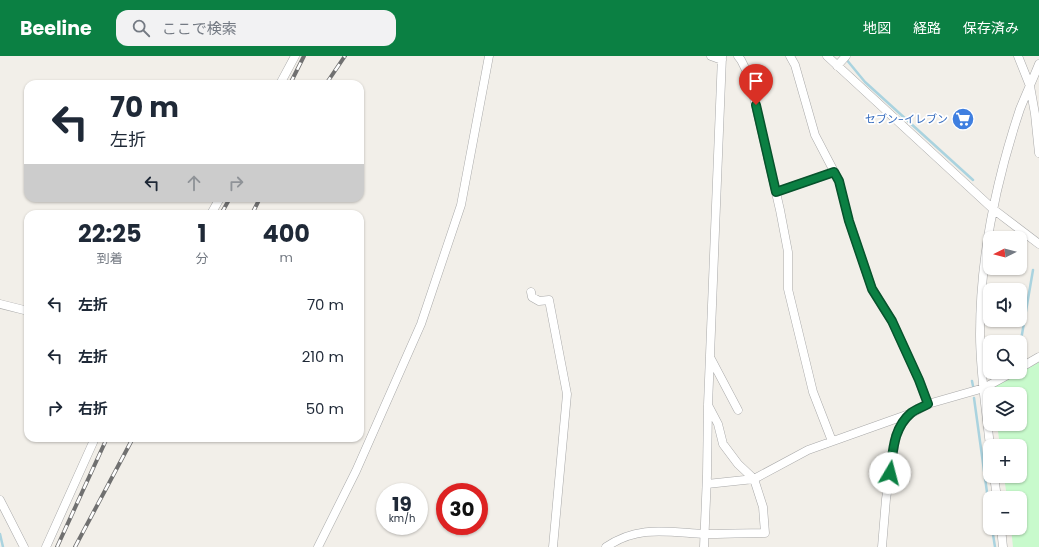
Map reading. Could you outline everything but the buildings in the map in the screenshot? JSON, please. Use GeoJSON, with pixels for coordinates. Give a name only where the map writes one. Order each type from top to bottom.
{"type":"FeatureCollection","features":[{"type":"Feature","properties":{"kind":"street"},"geometry":{"type":"LineString","coordinates":[[282,80],[295,56]]}},
{"type":"Feature","properties":{"kind":"street"},"geometry":{"type":"LineString","coordinates":[[318,547],[356,471],[421,324],[461,205],[488,56]]}},
{"type":"Feature","properties":{"kind":"street"},"geometry":{"type":"LineString","coordinates":[[704,547],[707,484],[708,405],[722,58],[711,56]]}},
{"type":"Feature","properties":{"kind":"street"},"geometry":{"type":"LineString","coordinates":[[738,56],[749,76],[776,192],[788,252],[788,289],[813,392],[832,441]]}},
{"type":"Feature","properties":{"kind":"street"},"geometry":{"type":"LineString","coordinates":[[790,56],[795,65],[815,135],[839,181],[849,221],[872,289],[892,321],[919,380],[928,404]]}},
{"type":"Feature","properties":{"kind":"street"},"geometry":{"type":"LineString","coordinates":[[827,56],[841,61],[993,209],[1039,244]]}},
{"type":"Feature","properties":{"kind":"street"},"geometry":{"type":"LineString","coordinates":[[1018,56],[1030,86],[1035,114],[1039,153]]}},
{"type":"Feature","properties":{"kind":"street"},"geometry":{"type":"LineString","coordinates":[[984,387],[980,336],[981,302],[993,209],[1021,108],[1039,64]]}},
{"type":"Feature","properties":{"kind":"street"},"geometry":{"type":"LineString","coordinates":[[776,192],[834,172]]}},
{"type":"Feature","properties":{"kind":"street"},"geometry":{"type":"LineString","coordinates":[[531,292],[532,297],[539,301],[549,300],[567,394],[553,547]]}},
{"type":"Feature","properties":{"kind":"street"},"geometry":{"type":"LineString","coordinates":[[0,304],[24,310]]}},
{"type":"Feature","properties":{"kind":"street"},"geometry":{"type":"LineString","coordinates":[[710,357],[738,410]]}},
{"type":"Feature","properties":{"kind":"street"},"geometry":{"type":"LineString","coordinates":[[1027,364],[1039,357]]}},
{"type":"Feature","properties":{"kind":"street"},"geometry":{"type":"LineString","coordinates":[[986,387],[1000,379]]}},
{"type":"Feature","properties":{"kind":"street"},"geometry":{"type":"LineString","coordinates":[[707,484],[754,479],[808,450],[912,413],[928,404],[983,388]]}},
{"type":"Feature","properties":{"kind":"street"},"geometry":{"type":"LineString","coordinates":[[606,547],[614,542],[643,532],[668,531],[704,534],[765,533],[763,507],[754,479],[738,464],[723,444],[718,424],[708,405]]}},
{"type":"Feature","properties":{"kind":"street"},"geometry":{"type":"LineString","coordinates":[[882,547],[886,499],[896,435],[902,424],[912,413]]}},
{"type":"Feature","properties":{"kind":"street"},"geometry":{"type":"LineString","coordinates":[[46,547],[93,442]]}},
{"type":"Feature","properties":{"kind":"street"},"geometry":{"type":"LineString","coordinates":[[0,500],[24,547]]}},
{"type":"Feature","properties":{"kind":"street"},"geometry":{"type":"LineString","coordinates":[[1002,535],[1004,547]]}},
{"type":"Feature","properties":{"kind":"green space"},"geometry":{"type":"Polygon","coordinates":[[[1039,362],[1039,547],[1013,547],[1012,535],[1027,535],[1027,491],[1006,491],[1005,483],[1027,483],[1027,439],[999,439],[998,431],[1027,431],[1027,387],[994,387],[1008,379],[1027,379],[1027,369],[1039,362]]]}},
{"type":"Feature","properties":{"kind":"waterway"},"geometry":{"type":"LineString","coordinates":[[846,59],[865,82],[973,180]]}},
{"type":"Feature","properties":{"kind":"waterway"},"geometry":{"type":"LineString","coordinates":[[1022,335],[1033,270]]}},
{"type":"Feature","properties":{"kind":"waterway"},"geometry":{"type":"LineString","coordinates":[[972,381],[973,386]]}},
{"type":"Feature","properties":{"kind":"waterway"},"geometry":{"type":"LineString","coordinates":[[974,398],[987,491]]}},
{"type":"Feature","properties":{"kind":"waterway"},"geometry":{"type":"LineString","coordinates":[[0,534],[3,547]]}},
{"type":"Feature","properties":{"kind":"waterway"},"geometry":{"type":"LineString","coordinates":[[993,535],[995,547]]}},
{"type":"Feature","properties":{"kind":"railway"},"geometry":{"type":"LineString","coordinates":[[292,80],[304,56]]}},
{"type":"Feature","properties":{"kind":"railway"},"geometry":{"type":"LineString","coordinates":[[329,80],[345,56]]}},
{"type":"Feature","properties":{"kind":"railway"},"geometry":{"type":"LineString","coordinates":[[223,210],[228,202]]}},
{"type":"Feature","properties":{"kind":"railway"},"geometry":{"type":"LineString","coordinates":[[254,210],[258,202]]}},
{"type":"Feature","properties":{"kind":"railway"},"geometry":{"type":"LineString","coordinates":[[57,547],[105,442]]}},
{"type":"Feature","properties":{"kind":"railway"},"geometry":{"type":"LineString","coordinates":[[75,547],[131,442]]}},
{"type":"Feature","properties":{"kind":"place","name":"セブン-イレブン"},"geometry":{"type":"Point","coordinates":[963,119]}},
{"type":"Feature","properties":{"kind":"route"},"geometry":{"type":"LineString","coordinates":[[756,105],[776,192],[834,172],[839,181],[849,221],[872,289],[892,321],[919,380],[928,404],[912,413],[902,424],[896,435],[890,473]]}}]}
